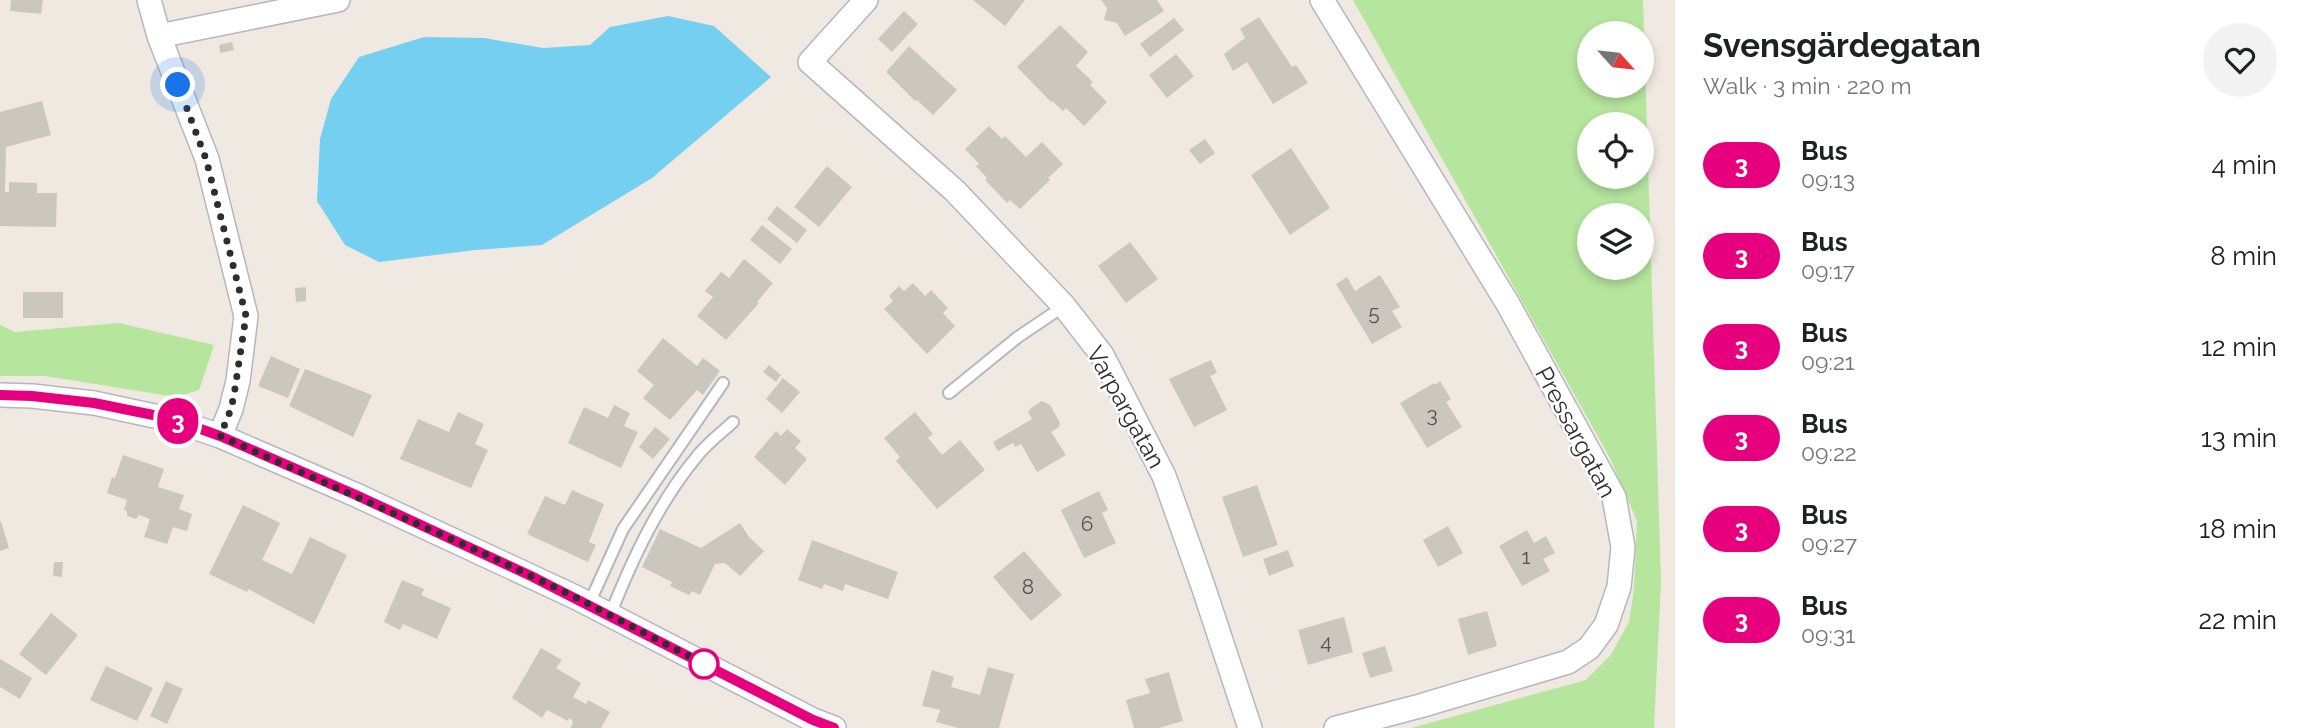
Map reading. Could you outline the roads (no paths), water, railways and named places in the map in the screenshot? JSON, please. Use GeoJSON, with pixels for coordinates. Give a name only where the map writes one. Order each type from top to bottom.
{"type":"FeatureCollection","features":[{"type":"Feature","properties":{"kind":"street"},"geometry":{"type":"LineString","coordinates":[[149,0],[159,36],[206,159],[246,316],[236,391],[220,436]]}},
{"type":"Feature","properties":{"kind":"street"},"geometry":{"type":"LineString","coordinates":[[159,36],[338,0]]}},
{"type":"Feature","properties":{"kind":"street","name":"Varpargatan"},"geometry":{"type":"LineString","coordinates":[[866,0],[810,62],[955,191],[1064,306],[1102,355],[1164,476],[1250,728]]}},
{"type":"Feature","properties":{"kind":"street","name":"Pressargatan"},"geometry":{"type":"LineString","coordinates":[[1322,0],[1508,304],[1578,430],[1614,497],[1623,547],[1619,587],[1606,625],[1589,648],[1568,662],[1336,728]]}},
{"type":"Feature","properties":{"kind":"street"},"geometry":{"type":"LineString","coordinates":[[0,396],[32,396],[94,403],[173,419],[220,436],[368,500],[589,604],[813,720],[834,728]]}},
{"type":"Feature","properties":{"kind":"lane"},"geometry":{"type":"LineString","coordinates":[[948,393],[1018,337],[1064,306]]}},
{"type":"Feature","properties":{"kind":"lane"},"geometry":{"type":"LineString","coordinates":[[589,604],[623,529],[723,383]]}},
{"type":"Feature","properties":{"kind":"lane"},"geometry":{"type":"LineString","coordinates":[[610,615],[635,552],[660,507],[699,454],[733,422]]}},
{"type":"Feature","properties":{"kind":"water"},"geometry":{"type":"Polygon","coordinates":[[[668,16],[714,26],[771,77],[652,178],[542,245],[379,262],[345,245],[317,201],[320,139],[331,99],[359,57],[424,37],[484,38],[543,48],[590,45],[610,27],[668,16]]]}}]}
